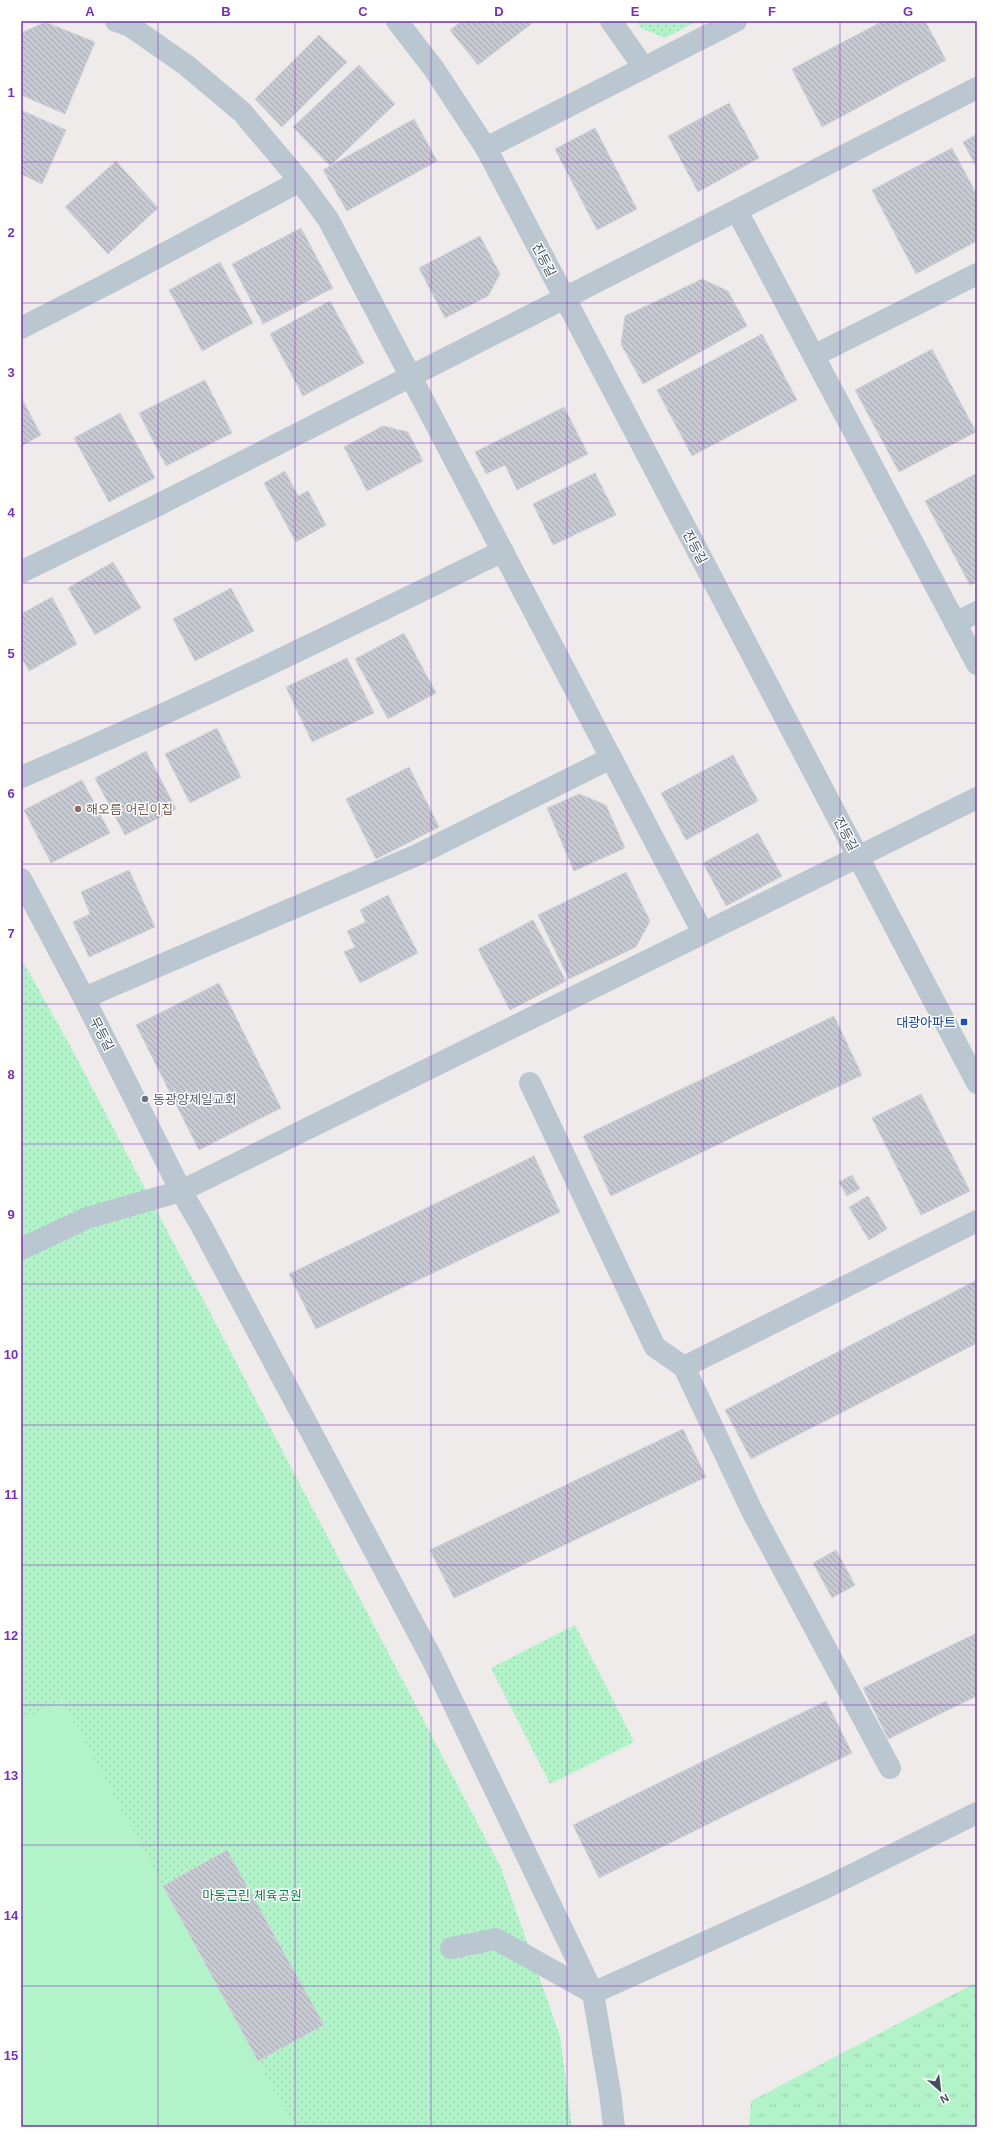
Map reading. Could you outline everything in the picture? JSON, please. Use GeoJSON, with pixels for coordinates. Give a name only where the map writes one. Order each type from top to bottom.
{"type":"FeatureCollection","features":[{"type":"Feature","properties":{"kind":"street"},"geometry":{"type":"LineString","coordinates":[[116,21],[130,26],[186,64],[242,112],[300,181],[328,219],[703,933]]}},
{"type":"Feature","properties":{"kind":"street","name":"진등길"},"geometry":{"type":"LineString","coordinates":[[398,21],[434,69],[486,148],[977,1083]]}},
{"type":"Feature","properties":{"kind":"street"},"geometry":{"type":"LineString","coordinates":[[611,21],[644,68]]}},
{"type":"Feature","properties":{"kind":"street"},"geometry":{"type":"LineString","coordinates":[[486,148],[736,21]]}},
{"type":"Feature","properties":{"kind":"street"},"geometry":{"type":"LineString","coordinates":[[21,572],[738,211],[977,88]]}},
{"type":"Feature","properties":{"kind":"street"},"geometry":{"type":"LineString","coordinates":[[21,328],[115,280],[300,181]]}},
{"type":"Feature","properties":{"kind":"street"},"geometry":{"type":"LineString","coordinates":[[738,211],[977,664]]}},
{"type":"Feature","properties":{"kind":"street"},"geometry":{"type":"LineString","coordinates":[[815,355],[977,274]]}},
{"type":"Feature","properties":{"kind":"street"},"geometry":{"type":"LineString","coordinates":[[21,777],[80,752],[303,649],[503,551]]}},
{"type":"Feature","properties":{"kind":"street"},"geometry":{"type":"LineString","coordinates":[[956,623],[977,612]]}},
{"type":"Feature","properties":{"kind":"street"},"geometry":{"type":"LineString","coordinates":[[84,998],[418,854],[611,758]]}},
{"type":"Feature","properties":{"kind":"street"},"geometry":{"type":"LineString","coordinates":[[21,1249],[88,1218],[181,1191],[977,798]]}},
{"type":"Feature","properties":{"kind":"street","name":"무등길"},"geometry":{"type":"LineString","coordinates":[[21,879],[84,998],[181,1191],[206,1234],[432,1659],[593,1993],[610,2093],[614,2127]]}},
{"type":"Feature","properties":{"kind":"street"},"geometry":{"type":"LineString","coordinates":[[530,1083],[655,1347],[684,1367],[752,1511],[890,1768]]}},
{"type":"Feature","properties":{"kind":"street"},"geometry":{"type":"LineString","coordinates":[[684,1367],[977,1221]]}},
{"type":"Feature","properties":{"kind":"street"},"geometry":{"type":"LineString","coordinates":[[451,1948],[496,1939],[593,1993],[825,1888],[977,1813]]}},
{"type":"Feature","properties":{"kind":"green space"},"geometry":{"type":"Polygon","coordinates":[[[636,21],[698,21],[665,38],[641,28],[636,21]]]}},
{"type":"Feature","properties":{"kind":"green space","name":"마동근린 체육공원"},"geometry":{"type":"Polygon","coordinates":[[[21,958],[73,1051],[501,1868],[560,2036],[572,2127],[21,2127],[21,958]]]}},
{"type":"Feature","properties":{"kind":"green space"},"geometry":{"type":"Polygon","coordinates":[[[575,1625],[634,1742],[550,1784],[491,1668],[575,1625]]]}},
{"type":"Feature","properties":{"kind":"green space"},"geometry":{"type":"Polygon","coordinates":[[[62,1700],[294,2127],[21,2127],[21,1722],[62,1700]]]}},
{"type":"Feature","properties":{"kind":"green space"},"geometry":{"type":"Polygon","coordinates":[[[977,1982],[977,2127],[749,2127],[751,2101],[977,1982]]]}},
{"type":"Feature","properties":{"kind":"building"},"geometry":{"type":"Polygon","coordinates":[[[462,21],[535,21],[478,65],[450,30],[462,21]]]}},
{"type":"Feature","properties":{"kind":"building"},"geometry":{"type":"Polygon","coordinates":[[[883,21],[925,21],[946,60],[822,127],[792,69],[883,21]]]}},
{"type":"Feature","properties":{"kind":"building"},"geometry":{"type":"Polygon","coordinates":[[[45,22],[95,42],[65,114],[21,95],[21,33],[45,22]]]}},
{"type":"Feature","properties":{"kind":"building"},"geometry":{"type":"Polygon","coordinates":[[[319,35],[347,62],[282,127],[255,99],[319,35]]]}},
{"type":"Feature","properties":{"kind":"building"},"geometry":{"type":"Polygon","coordinates":[[[359,65],[395,104],[330,166],[293,127],[359,65]]]}},
{"type":"Feature","properties":{"kind":"building"},"geometry":{"type":"Polygon","coordinates":[[[729,103],[759,158],[698,192],[668,136],[729,103]]]}},
{"type":"Feature","properties":{"kind":"building"},"geometry":{"type":"Polygon","coordinates":[[[21,110],[66,130],[42,184],[21,174],[21,110]]]}},
{"type":"Feature","properties":{"kind":"building"},"geometry":{"type":"Polygon","coordinates":[[[414,119],[437,161],[347,211],[323,170],[414,119]]]}},
{"type":"Feature","properties":{"kind":"building"},"geometry":{"type":"Polygon","coordinates":[[[595,128],[637,209],[597,230],[555,149],[595,128]]]}},
{"type":"Feature","properties":{"kind":"building"},"geometry":{"type":"Polygon","coordinates":[[[977,134],[977,168],[963,142],[977,134]]]}},
{"type":"Feature","properties":{"kind":"building"},"geometry":{"type":"Polygon","coordinates":[[[952,148],[977,195],[977,241],[916,274],[872,190],[952,148]]]}},
{"type":"Feature","properties":{"kind":"building"},"geometry":{"type":"Polygon","coordinates":[[[116,161],[158,208],[108,254],[65,207],[116,161]]]}},
{"type":"Feature","properties":{"kind":"building"},"geometry":{"type":"Polygon","coordinates":[[[301,228],[333,288],[263,324],[232,264],[301,228]]]}},
{"type":"Feature","properties":{"kind":"building"},"geometry":{"type":"Polygon","coordinates":[[[480,236],[500,274],[488,296],[445,318],[419,268],[480,236]]]}},
{"type":"Feature","properties":{"kind":"building"},"geometry":{"type":"Polygon","coordinates":[[[220,262],[253,323],[202,351],[169,290],[220,262]]]}},
{"type":"Feature","properties":{"kind":"building"},"geometry":{"type":"Polygon","coordinates":[[[702,279],[728,291],[747,326],[643,384],[621,344],[625,316],[702,279]]]}},
{"type":"Feature","properties":{"kind":"building"},"geometry":{"type":"Polygon","coordinates":[[[330,301],[364,363],[303,396],[270,334],[330,301]]]}},
{"type":"Feature","properties":{"kind":"building"},"geometry":{"type":"Polygon","coordinates":[[[762,334],[797,400],[692,456],[657,390],[762,334]]]}},
{"type":"Feature","properties":{"kind":"building"},"geometry":{"type":"Polygon","coordinates":[[[932,349],[976,432],[899,472],[855,390],[932,349]]]}},
{"type":"Feature","properties":{"kind":"building"},"geometry":{"type":"Polygon","coordinates":[[[205,380],[232,433],[166,466],[139,413],[205,380]]]}},
{"type":"Feature","properties":{"kind":"building"},"geometry":{"type":"Polygon","coordinates":[[[21,397],[41,435],[21,446],[21,397]]]}},
{"type":"Feature","properties":{"kind":"building"},"geometry":{"type":"Polygon","coordinates":[[[564,407],[588,454],[517,490],[505,465],[486,474],[475,452],[564,407]]]}},
{"type":"Feature","properties":{"kind":"building"},"geometry":{"type":"Polygon","coordinates":[[[120,413],[155,478],[109,502],[74,438],[120,413]]]}},
{"type":"Feature","properties":{"kind":"building"},"geometry":{"type":"Polygon","coordinates":[[[383,426],[408,432],[423,461],[367,491],[344,447],[383,426]]]}},
{"type":"Feature","properties":{"kind":"building"},"geometry":{"type":"Polygon","coordinates":[[[285,471],[298,496],[308,491],[326,525],[296,542],[264,483],[285,471]]]}},
{"type":"Feature","properties":{"kind":"building"},"geometry":{"type":"Polygon","coordinates":[[[595,473],[616,515],[553,545],[533,504],[595,473]]]}},
{"type":"Feature","properties":{"kind":"building"},"geometry":{"type":"Polygon","coordinates":[[[977,473],[977,582],[970,585],[925,501],[977,473]]]}},
{"type":"Feature","properties":{"kind":"building"},"geometry":{"type":"Polygon","coordinates":[[[113,562],[141,608],[95,635],[68,588],[113,562]]]}},
{"type":"Feature","properties":{"kind":"building"},"geometry":{"type":"Polygon","coordinates":[[[231,588],[254,631],[195,661],[173,619],[231,588]]]}},
{"type":"Feature","properties":{"kind":"building"},"geometry":{"type":"Polygon","coordinates":[[[52,597],[77,644],[29,671],[21,657],[21,614],[52,597]]]}},
{"type":"Feature","properties":{"kind":"building"},"geometry":{"type":"Polygon","coordinates":[[[404,633],[436,693],[388,719],[355,659],[404,633]]]}},
{"type":"Feature","properties":{"kind":"building"},"geometry":{"type":"Polygon","coordinates":[[[347,658],[374,713],[312,742],[286,687],[347,658]]]}},
{"type":"Feature","properties":{"kind":"building"},"geometry":{"type":"Polygon","coordinates":[[[217,728],[241,777],[190,803],[165,754],[217,728]]]}},
{"type":"Feature","properties":{"kind":"building"},"geometry":{"type":"Polygon","coordinates":[[[146,751],[176,809],[125,835],[95,778],[146,751]]]}},
{"type":"Feature","properties":{"kind":"building"},"geometry":{"type":"Polygon","coordinates":[[[733,755],[758,801],[686,840],[661,793],[733,755]]]}},
{"type":"Feature","properties":{"kind":"building"},"geometry":{"type":"Polygon","coordinates":[[[409,767],[439,827],[376,859],[346,799],[409,767]]]}},
{"type":"Feature","properties":{"kind":"building"},"geometry":{"type":"Polygon","coordinates":[[[82,780],[110,833],[51,863],[24,810],[82,780]]]}},
{"type":"Feature","properties":{"kind":"building"},"geometry":{"type":"Polygon","coordinates":[[[579,794],[606,805],[625,848],[574,871],[547,808],[579,794]]]}},
{"type":"Feature","properties":{"kind":"building"},"geometry":{"type":"Polygon","coordinates":[[[758,833],[782,876],[726,906],[703,863],[758,833]]]}},
{"type":"Feature","properties":{"kind":"building"},"geometry":{"type":"Polygon","coordinates":[[[129,870],[155,927],[89,957],[73,922],[90,914],[81,892],[129,870]]]}},
{"type":"Feature","properties":{"kind":"building"},"geometry":{"type":"Polygon","coordinates":[[[626,872],[650,921],[636,947],[569,979],[538,915],[626,872]]]}},
{"type":"Feature","properties":{"kind":"building"},"geometry":{"type":"Polygon","coordinates":[[[388,895],[418,953],[360,983],[344,952],[355,947],[347,931],[366,922],[360,910],[388,895]]]}},
{"type":"Feature","properties":{"kind":"building"},"geometry":{"type":"Polygon","coordinates":[[[533,920],[566,981],[510,1010],[478,949],[533,920]]]}},
{"type":"Feature","properties":{"kind":"building"},"geometry":{"type":"Polygon","coordinates":[[[219,983],[281,1108],[199,1150],[136,1025],[219,983]]]}},
{"type":"Feature","properties":{"kind":"building"},"geometry":{"type":"Polygon","coordinates":[[[834,1016],[862,1075],[611,1196],[583,1136],[834,1016]]]}},
{"type":"Feature","properties":{"kind":"building"},"geometry":{"type":"Polygon","coordinates":[[[921,1094],[970,1191],[921,1215],[872,1118],[921,1094]]]}},
{"type":"Feature","properties":{"kind":"building"},"geometry":{"type":"Polygon","coordinates":[[[534,1156],[560,1212],[316,1329],[289,1274],[534,1156]]]}},
{"type":"Feature","properties":{"kind":"building"},"geometry":{"type":"Polygon","coordinates":[[[852,1175],[860,1189],[847,1196],[839,1182],[852,1175]]]}},
{"type":"Feature","properties":{"kind":"building"},"geometry":{"type":"Polygon","coordinates":[[[868,1196],[887,1229],[869,1240],[849,1207],[868,1196]]]}},
{"type":"Feature","properties":{"kind":"building"},"geometry":{"type":"Polygon","coordinates":[[[977,1280],[977,1343],[751,1459],[725,1410],[977,1280]]]}},
{"type":"Feature","properties":{"kind":"building"},"geometry":{"type":"Polygon","coordinates":[[[683,1429],[706,1477],[454,1598],[430,1550],[683,1429]]]}},
{"type":"Feature","properties":{"kind":"building"},"geometry":{"type":"Polygon","coordinates":[[[836,1550],[855,1585],[832,1598],[813,1563],[836,1550]]]}},
{"type":"Feature","properties":{"kind":"building"},"geometry":{"type":"Polygon","coordinates":[[[977,1633],[977,1696],[888,1739],[863,1688],[977,1633]]]}},
{"type":"Feature","properties":{"kind":"building"},"geometry":{"type":"Polygon","coordinates":[[[826,1701],[852,1753],[599,1878],[573,1825],[826,1701]]]}},
{"type":"Feature","properties":{"kind":"building"},"geometry":{"type":"Polygon","coordinates":[[[227,1850],[324,2025],[258,2061],[163,1886],[227,1850]]]}},
{"type":"Feature","properties":{"kind":"place","name":"해오름 어린이집"},"geometry":{"type":"Point","coordinates":[78,809]}},
{"type":"Feature","properties":{"kind":"place","name":"대광아파트"},"geometry":{"type":"Point","coordinates":[964,1022]}},
{"type":"Feature","properties":{"kind":"place","name":"동광양제일교회"},"geometry":{"type":"Point","coordinates":[145,1099]}}]}
